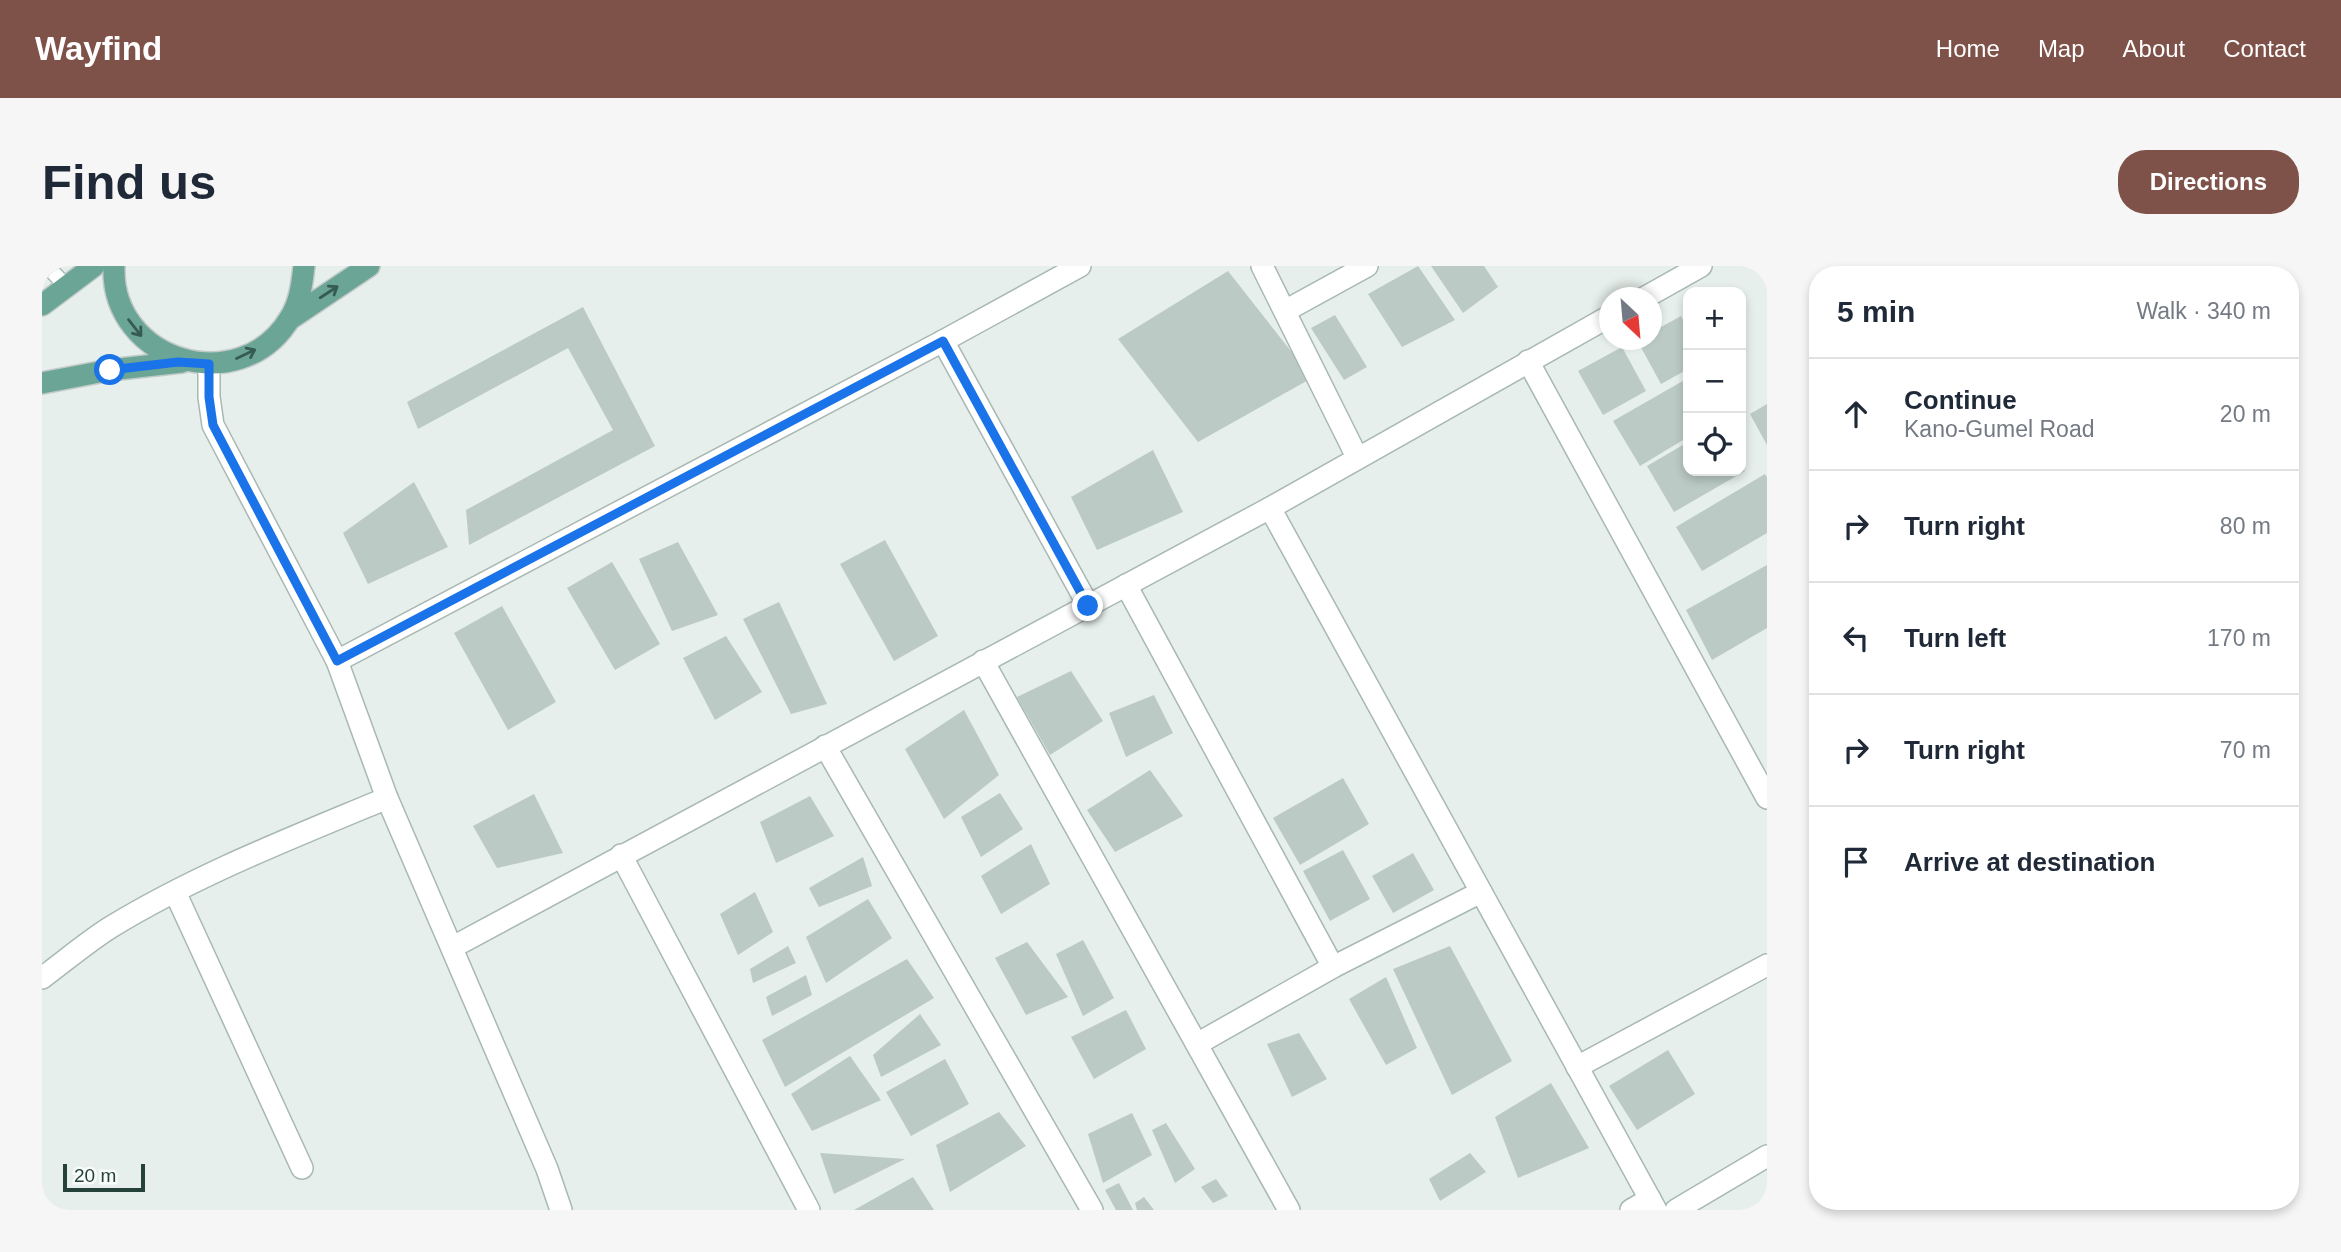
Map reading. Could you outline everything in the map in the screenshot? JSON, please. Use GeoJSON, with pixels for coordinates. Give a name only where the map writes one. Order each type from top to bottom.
{"type":"FeatureCollection","features":[{"type":"Feature","properties":{"kind":"main road"},"geometry":{"type":"LineString","coordinates":[[42,305],[94,266]]}},
{"type":"Feature","properties":{"kind":"main road"},"geometry":{"type":"LineString","coordinates":[[114,266],[113,280],[121,309],[139,334],[163,353],[200,363]]}},
{"type":"Feature","properties":{"kind":"main road"},"geometry":{"type":"LineString","coordinates":[[290,319],[301,293],[304,266]]}},
{"type":"Feature","properties":{"kind":"main road"},"geometry":{"type":"LineString","coordinates":[[42,383],[110,370],[241,358],[268,342],[290,319],[369,266]]}},
{"type":"Feature","properties":{"kind":"street"},"geometry":{"type":"LineString","coordinates":[[337,661],[1080,266]]}},
{"type":"Feature","properties":{"kind":"street"},"geometry":{"type":"LineString","coordinates":[[1262,266],[1357,457]]}},
{"type":"Feature","properties":{"kind":"street"},"geometry":{"type":"LineString","coordinates":[[1285,311],[1367,266]]}},
{"type":"Feature","properties":{"kind":"street"},"geometry":{"type":"LineString","coordinates":[[1662,288],[1701,266]]}},
{"type":"Feature","properties":{"kind":"street"},"geometry":{"type":"LineString","coordinates":[[453,947],[1270,508],[1599,322]]}},
{"type":"Feature","properties":{"kind":"street"},"geometry":{"type":"LineString","coordinates":[[943,341],[1088,606]]}},
{"type":"Feature","properties":{"kind":"street"},"geometry":{"type":"LineString","coordinates":[[1528,361],[1767,798]]}},
{"type":"Feature","properties":{"kind":"street"},"geometry":{"type":"LineString","coordinates":[[200,363],[213,425],[337,661],[387,798],[547,1169],[561,1210]]}},
{"type":"Feature","properties":{"kind":"street"},"geometry":{"type":"LineString","coordinates":[[1270,508],[1653,1205],[1631,1210]]}},
{"type":"Feature","properties":{"kind":"street"},"geometry":{"type":"LineString","coordinates":[[1126,585],[1333,967]]}},
{"type":"Feature","properties":{"kind":"street"},"geometry":{"type":"LineString","coordinates":[[983,661],[1289,1210]]}},
{"type":"Feature","properties":{"kind":"street"},"geometry":{"type":"LineString","coordinates":[[825,746],[1092,1210]]}},
{"type":"Feature","properties":{"kind":"street"},"geometry":{"type":"LineString","coordinates":[[42,978],[109,928],[176,892],[273,845],[387,798]]}},
{"type":"Feature","properties":{"kind":"street"},"geometry":{"type":"LineString","coordinates":[[621,855],[809,1210]]}},
{"type":"Feature","properties":{"kind":"street"},"geometry":{"type":"LineString","coordinates":[[176,892],[302,1168]]}},
{"type":"Feature","properties":{"kind":"street"},"geometry":{"type":"LineString","coordinates":[[1197,1044],[1333,967],[1481,892]]}},
{"type":"Feature","properties":{"kind":"street"},"geometry":{"type":"LineString","coordinates":[[1577,1067],[1767,965]]}},
{"type":"Feature","properties":{"kind":"street"},"geometry":{"type":"LineString","coordinates":[[1676,1210],[1767,1156]]}},
{"type":"Feature","properties":{"kind":"lane"},"geometry":{"type":"LineString","coordinates":[[47,266],[67,287]]}},
{"type":"Feature","properties":{"kind":"building"},"geometry":{"type":"Polygon","coordinates":[[[1418,266],[1455,320],[1402,347],[1368,294],[1418,266]]]}},
{"type":"Feature","properties":{"kind":"building"},"geometry":{"type":"Polygon","coordinates":[[[1431,266],[1484,266],[1498,287],[1463,313],[1431,266]]]}},
{"type":"Feature","properties":{"kind":"building"},"geometry":{"type":"Polygon","coordinates":[[[1228,271],[1312,378],[1198,442],[1118,339],[1228,271]]]}},
{"type":"Feature","properties":{"kind":"building"},"geometry":{"type":"Polygon","coordinates":[[[583,307],[655,446],[469,545],[466,510],[613,430],[568,348],[418,429],[407,402],[583,307]]]}},
{"type":"Feature","properties":{"kind":"building"},"geometry":{"type":"Polygon","coordinates":[[[1335,315],[1367,367],[1344,380],[1311,328],[1335,315]]]}},
{"type":"Feature","properties":{"kind":"building"},"geometry":{"type":"Polygon","coordinates":[[[1681,316],[1683,320],[1683,372],[1661,384],[1642,350],[1662,350],[1662,326],[1681,316]]]}},
{"type":"Feature","properties":{"kind":"building"},"geometry":{"type":"Polygon","coordinates":[[[1616,350],[1624,350],[1646,391],[1603,415],[1578,371],[1616,350]]]}},
{"type":"Feature","properties":{"kind":"building"},"geometry":{"type":"Polygon","coordinates":[[[1683,381],[1683,440],[1640,466],[1613,421],[1683,381]]]}},
{"type":"Feature","properties":{"kind":"building"},"geometry":{"type":"Polygon","coordinates":[[[1767,404],[1767,445],[1750,414],[1767,404]]]}},
{"type":"Feature","properties":{"kind":"building"},"geometry":{"type":"Polygon","coordinates":[[[1683,445],[1683,476],[1736,476],[1674,512],[1647,466],[1683,445]]]}},
{"type":"Feature","properties":{"kind":"building"},"geometry":{"type":"Polygon","coordinates":[[[1153,450],[1183,512],[1097,550],[1071,497],[1153,450]]]}},
{"type":"Feature","properties":{"kind":"building"},"geometry":{"type":"Polygon","coordinates":[[[1765,474],[1767,533],[1702,571],[1676,527],[1765,474]]]}},
{"type":"Feature","properties":{"kind":"building"},"geometry":{"type":"Polygon","coordinates":[[[414,482],[448,547],[368,584],[343,533],[414,482]]]}},
{"type":"Feature","properties":{"kind":"building"},"geometry":{"type":"Polygon","coordinates":[[[885,540],[938,636],[894,661],[840,564],[885,540]]]}},
{"type":"Feature","properties":{"kind":"building"},"geometry":{"type":"Polygon","coordinates":[[[678,542],[718,615],[672,631],[639,559],[678,542]]]}},
{"type":"Feature","properties":{"kind":"building"},"geometry":{"type":"Polygon","coordinates":[[[612,562],[660,644],[615,670],[567,588],[612,562]]]}},
{"type":"Feature","properties":{"kind":"building"},"geometry":{"type":"Polygon","coordinates":[[[1767,565],[1767,628],[1712,660],[1686,610],[1767,565]]]}},
{"type":"Feature","properties":{"kind":"building"},"geometry":{"type":"Polygon","coordinates":[[[779,602],[827,704],[791,714],[743,619],[779,602]]]}},
{"type":"Feature","properties":{"kind":"building"},"geometry":{"type":"Polygon","coordinates":[[[502,606],[556,702],[508,730],[454,633],[502,606]]]}},
{"type":"Feature","properties":{"kind":"building"},"geometry":{"type":"Polygon","coordinates":[[[726,636],[762,692],[715,720],[683,658],[726,636]]]}},
{"type":"Feature","properties":{"kind":"building"},"geometry":{"type":"Polygon","coordinates":[[[1071,671],[1103,721],[1050,755],[1017,697],[1071,671]]]}},
{"type":"Feature","properties":{"kind":"building"},"geometry":{"type":"Polygon","coordinates":[[[1154,695],[1173,733],[1126,757],[1109,713],[1154,695]]]}},
{"type":"Feature","properties":{"kind":"building"},"geometry":{"type":"Polygon","coordinates":[[[964,710],[999,775],[944,819],[905,749],[964,710]]]}},
{"type":"Feature","properties":{"kind":"building"},"geometry":{"type":"Polygon","coordinates":[[[1150,770],[1183,816],[1115,852],[1087,810],[1150,770]]]}},
{"type":"Feature","properties":{"kind":"building"},"geometry":{"type":"Polygon","coordinates":[[[1343,778],[1369,824],[1300,865],[1273,818],[1343,778]]]}},
{"type":"Feature","properties":{"kind":"building"},"geometry":{"type":"Polygon","coordinates":[[[1000,793],[1023,829],[981,857],[961,817],[1000,793]]]}},
{"type":"Feature","properties":{"kind":"building"},"geometry":{"type":"Polygon","coordinates":[[[534,794],[563,853],[497,868],[473,826],[534,794]]]}},
{"type":"Feature","properties":{"kind":"building"},"geometry":{"type":"Polygon","coordinates":[[[810,796],[834,836],[776,863],[760,822],[810,796]]]}},
{"type":"Feature","properties":{"kind":"building"},"geometry":{"type":"Polygon","coordinates":[[[1031,844],[1050,884],[1001,914],[981,876],[1031,844]]]}},
{"type":"Feature","properties":{"kind":"building"},"geometry":{"type":"Polygon","coordinates":[[[1343,850],[1370,899],[1330,921],[1303,871],[1343,850]]]}},
{"type":"Feature","properties":{"kind":"building"},"geometry":{"type":"Polygon","coordinates":[[[1413,853],[1434,890],[1393,913],[1372,876],[1413,853]]]}},
{"type":"Feature","properties":{"kind":"building"},"geometry":{"type":"Polygon","coordinates":[[[863,857],[872,886],[819,907],[809,888],[863,857]]]}},
{"type":"Feature","properties":{"kind":"building"},"geometry":{"type":"Polygon","coordinates":[[[755,892],[773,932],[738,955],[720,914],[755,892]]]}},
{"type":"Feature","properties":{"kind":"building"},"geometry":{"type":"Polygon","coordinates":[[[868,899],[892,938],[826,983],[806,937],[868,899]]]}},
{"type":"Feature","properties":{"kind":"building"},"geometry":{"type":"Polygon","coordinates":[[[1083,940],[1114,998],[1083,1016],[1056,954],[1083,940]]]}},
{"type":"Feature","properties":{"kind":"building"},"geometry":{"type":"Polygon","coordinates":[[[1027,942],[1068,997],[1026,1015],[995,958],[1027,942]]]}},
{"type":"Feature","properties":{"kind":"building"},"geometry":{"type":"Polygon","coordinates":[[[788,946],[796,963],[753,983],[750,969],[788,946]]]}},
{"type":"Feature","properties":{"kind":"building"},"geometry":{"type":"Polygon","coordinates":[[[1450,946],[1512,1061],[1452,1095],[1393,969],[1450,946]]]}},
{"type":"Feature","properties":{"kind":"building"},"geometry":{"type":"Polygon","coordinates":[[[907,959],[934,998],[785,1087],[762,1040],[907,959]]]}},
{"type":"Feature","properties":{"kind":"building"},"geometry":{"type":"Polygon","coordinates":[[[806,975],[812,995],[772,1016],[766,997],[806,975]]]}},
{"type":"Feature","properties":{"kind":"building"},"geometry":{"type":"Polygon","coordinates":[[[1386,977],[1417,1048],[1386,1065],[1349,999],[1386,977]]]}},
{"type":"Feature","properties":{"kind":"building"},"geometry":{"type":"Polygon","coordinates":[[[1126,1010],[1146,1049],[1094,1079],[1071,1037],[1126,1010]]]}},
{"type":"Feature","properties":{"kind":"building"},"geometry":{"type":"Polygon","coordinates":[[[920,1014],[941,1045],[881,1077],[873,1055],[920,1014]]]}},
{"type":"Feature","properties":{"kind":"building"},"geometry":{"type":"Polygon","coordinates":[[[1299,1033],[1327,1079],[1292,1097],[1267,1044],[1299,1033]]]}},
{"type":"Feature","properties":{"kind":"building"},"geometry":{"type":"Polygon","coordinates":[[[1668,1050],[1695,1094],[1637,1130],[1609,1086],[1668,1050]]]}},
{"type":"Feature","properties":{"kind":"building"},"geometry":{"type":"Polygon","coordinates":[[[850,1056],[881,1100],[812,1131],[791,1094],[850,1056]]]}},
{"type":"Feature","properties":{"kind":"building"},"geometry":{"type":"Polygon","coordinates":[[[945,1059],[969,1104],[911,1136],[886,1092],[945,1059]]]}},
{"type":"Feature","properties":{"kind":"building"},"geometry":{"type":"Polygon","coordinates":[[[1551,1083],[1589,1148],[1518,1178],[1495,1117],[1551,1083]]]}},
{"type":"Feature","properties":{"kind":"building"},"geometry":{"type":"Polygon","coordinates":[[[999,1112],[1026,1146],[950,1192],[936,1145],[999,1112]]]}},
{"type":"Feature","properties":{"kind":"building"},"geometry":{"type":"Polygon","coordinates":[[[1132,1113],[1152,1155],[1103,1183],[1088,1134],[1132,1113]]]}},
{"type":"Feature","properties":{"kind":"building"},"geometry":{"type":"Polygon","coordinates":[[[1166,1123],[1195,1169],[1175,1183],[1152,1130],[1166,1123]]]}},
{"type":"Feature","properties":{"kind":"building"},"geometry":{"type":"Polygon","coordinates":[[[820,1153],[905,1159],[834,1194],[820,1153]]]}},
{"type":"Feature","properties":{"kind":"building"},"geometry":{"type":"Polygon","coordinates":[[[1470,1153],[1486,1172],[1440,1201],[1429,1179],[1470,1153]]]}},
{"type":"Feature","properties":{"kind":"building"},"geometry":{"type":"Polygon","coordinates":[[[913,1177],[934,1210],[854,1210],[913,1177]]]}},
{"type":"Feature","properties":{"kind":"building"},"geometry":{"type":"Polygon","coordinates":[[[1216,1179],[1228,1196],[1213,1203],[1201,1187],[1216,1179]]]}},
{"type":"Feature","properties":{"kind":"building"},"geometry":{"type":"Polygon","coordinates":[[[1119,1183],[1133,1210],[1116,1210],[1105,1190],[1119,1183]]]}},
{"type":"Feature","properties":{"kind":"building"},"geometry":{"type":"Polygon","coordinates":[[[1144,1197],[1154,1210],[1137,1210],[1135,1203],[1144,1197]]]}},
{"type":"Feature","properties":{"kind":"route"},"geometry":{"type":"LineString","coordinates":[[110,370],[178,362],[209,364],[209,397],[213,425],[337,661],[943,341],[1088,606]]}}]}
